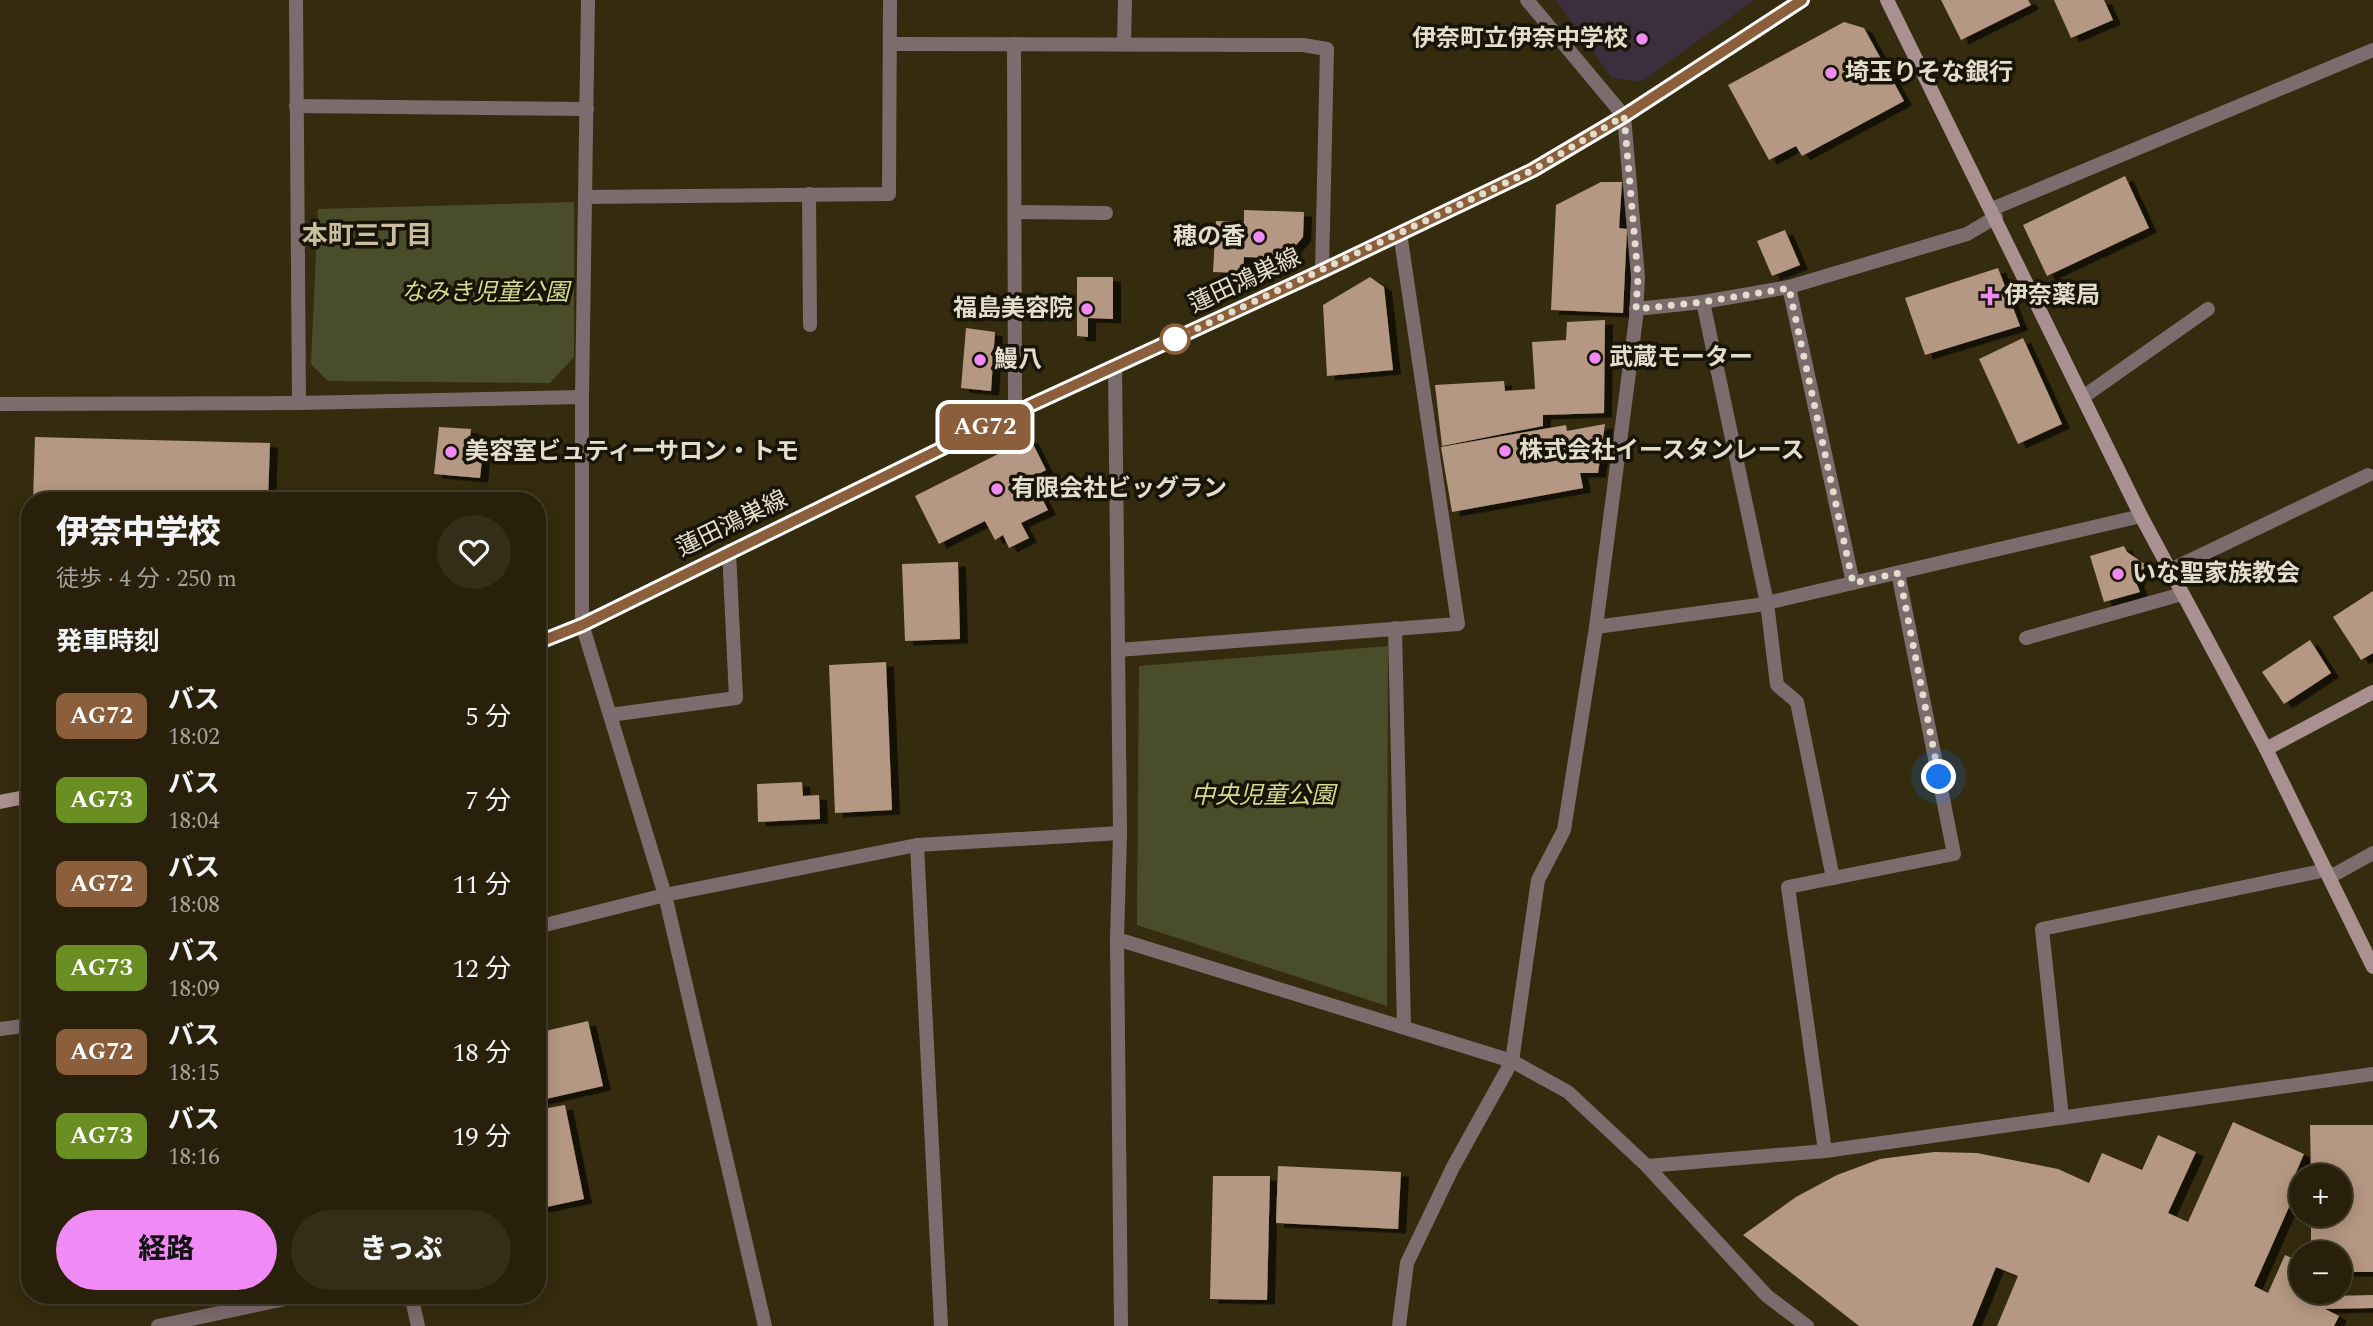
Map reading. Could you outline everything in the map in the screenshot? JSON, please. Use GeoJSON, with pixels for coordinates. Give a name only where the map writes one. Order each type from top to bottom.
{"type":"FeatureCollection","features":[{"type":"Feature","properties":{"kind":"main road","name":"蓮田鴻巣線"},"geometry":{"type":"LineString","coordinates":[[546,639],[582,625],[1016,412],[1533,170],[1624,116],[1802,0]]}},
{"type":"Feature","properties":{"kind":"main road"},"geometry":{"type":"LineString","coordinates":[[1887,0],[2141,516],[2266,749],[2373,967]]}},
{"type":"Feature","properties":{"kind":"main road"},"geometry":{"type":"LineString","coordinates":[[2266,749],[2373,692]]}},
{"type":"Feature","properties":{"kind":"main road"},"geometry":{"type":"LineString","coordinates":[[0,802],[21,798]]}},
{"type":"Feature","properties":{"kind":"street"},"geometry":{"type":"LineString","coordinates":[[296,0],[299,403]]}},
{"type":"Feature","properties":{"kind":"street"},"geometry":{"type":"LineString","coordinates":[[588,0],[582,397],[582,625],[665,895],[765,1326]]}},
{"type":"Feature","properties":{"kind":"street"},"geometry":{"type":"LineString","coordinates":[[586,197],[889,194],[891,0]]}},
{"type":"Feature","properties":{"kind":"street"},"geometry":{"type":"LineString","coordinates":[[1124,44],[1125,0]]}},
{"type":"Feature","properties":{"kind":"street"},"geometry":{"type":"LineString","coordinates":[[1399,1326],[1407,1263],[1452,1167],[1512,1061],[1538,880],[1564,830],[1596,627],[1636,309],[1638,277],[1624,116],[1527,0]]}},
{"type":"Feature","properties":{"kind":"street"},"geometry":{"type":"LineString","coordinates":[[890,44],[1303,45],[1327,49],[1322,271]]}},
{"type":"Feature","properties":{"kind":"street"},"geometry":{"type":"LineString","coordinates":[[1014,44],[1016,412]]}},
{"type":"Feature","properties":{"kind":"street"},"geometry":{"type":"LineString","coordinates":[[1636,309],[1703,302],[1789,288],[1967,234],[1994,213],[2373,50]]}},
{"type":"Feature","properties":{"kind":"street"},"geometry":{"type":"LineString","coordinates":[[296,106],[587,109]]}},
{"type":"Feature","properties":{"kind":"street"},"geometry":{"type":"LineString","coordinates":[[809,194],[810,325]]}},
{"type":"Feature","properties":{"kind":"street"},"geometry":{"type":"LineString","coordinates":[[1015,212],[1106,213]]}},
{"type":"Feature","properties":{"kind":"street"},"geometry":{"type":"LineString","coordinates":[[1118,650],[1458,624],[1400,233]]}},
{"type":"Feature","properties":{"kind":"street"},"geometry":{"type":"LineString","coordinates":[[1789,288],[1853,583]]}},
{"type":"Feature","properties":{"kind":"street"},"geometry":{"type":"LineString","coordinates":[[1703,302],[1768,603],[1777,685],[1797,702],[1833,878]]}},
{"type":"Feature","properties":{"kind":"street"},"geometry":{"type":"LineString","coordinates":[[2083,397],[2208,310]]}},
{"type":"Feature","properties":{"kind":"street"},"geometry":{"type":"LineString","coordinates":[[1115,366],[1121,1326]]}},
{"type":"Feature","properties":{"kind":"street"},"geometry":{"type":"LineString","coordinates":[[0,404],[299,403],[582,397]]}},
{"type":"Feature","properties":{"kind":"street"},"geometry":{"type":"LineString","coordinates":[[2170,570],[2368,475]]}},
{"type":"Feature","properties":{"kind":"street"},"geometry":{"type":"LineString","coordinates":[[1596,627],[1768,603],[2141,516]]}},
{"type":"Feature","properties":{"kind":"street"},"geometry":{"type":"LineString","coordinates":[[610,715],[736,698],[729,551]]}},
{"type":"Feature","properties":{"kind":"street"},"geometry":{"type":"LineString","coordinates":[[1825,1151],[1788,887],[1954,854],[1899,573]]}},
{"type":"Feature","properties":{"kind":"street"},"geometry":{"type":"LineString","coordinates":[[2026,638],[2182,594]]}},
{"type":"Feature","properties":{"kind":"street"},"geometry":{"type":"LineString","coordinates":[[1395,628],[1404,1027]]}},
{"type":"Feature","properties":{"kind":"street"},"geometry":{"type":"LineString","coordinates":[[546,925],[665,895],[917,845],[1120,833]]}},
{"type":"Feature","properties":{"kind":"street"},"geometry":{"type":"LineString","coordinates":[[917,845],[941,1326]]}},
{"type":"Feature","properties":{"kind":"street"},"geometry":{"type":"LineString","coordinates":[[2062,1118],[2042,929],[2328,873],[2373,853]]}},
{"type":"Feature","properties":{"kind":"street"},"geometry":{"type":"LineString","coordinates":[[1117,939],[1512,1061],[1568,1092],[1647,1166],[1767,1296],[1807,1326]]}},
{"type":"Feature","properties":{"kind":"street"},"geometry":{"type":"LineString","coordinates":[[0,1029],[21,1026]]}},
{"type":"Feature","properties":{"kind":"street"},"geometry":{"type":"LineString","coordinates":[[1647,1166],[1825,1151],[2373,1074]]}},
{"type":"Feature","properties":{"kind":"street"},"geometry":{"type":"LineString","coordinates":[[158,1326],[262,1304]]}},
{"type":"Feature","properties":{"kind":"street"},"geometry":{"type":"LineString","coordinates":[[413,1304],[418,1326]]}},
{"type":"Feature","properties":{"kind":"shaded area","name":"伊奈町立伊奈中学校"},"geometry":{"type":"Polygon","coordinates":[[[1556,0],[1755,0],[1641,82],[1612,78],[1556,0]]]}},
{"type":"Feature","properties":{"kind":"green space","name":"なみき児童公園"},"geometry":{"type":"Polygon","coordinates":[[[574,202],[574,357],[550,383],[328,381],[311,364],[318,209],[574,202]]]}},
{"type":"Feature","properties":{"kind":"green space","name":"中央児童公園"},"geometry":{"type":"Polygon","coordinates":[[[1388,646],[1387,1006],[1137,925],[1139,666],[1388,646]]]}},
{"type":"Feature","properties":{"kind":"building"},"geometry":{"type":"Polygon","coordinates":[[[1941,0],[2028,0],[2031,5],[1961,40],[1941,0]]]}},
{"type":"Feature","properties":{"kind":"building"},"geometry":{"type":"Polygon","coordinates":[[[2054,0],[2104,0],[2113,20],[2071,38],[2054,0]]]}},
{"type":"Feature","properties":{"kind":"building"},"geometry":{"type":"Polygon","coordinates":[[[1844,22],[1864,28],[1904,101],[1802,156],[1796,146],[1769,160],[1728,85],[1844,22]]]}},
{"type":"Feature","properties":{"kind":"building"},"geometry":{"type":"Polygon","coordinates":[[[2125,176],[2149,228],[2047,276],[2023,225],[2125,176]]]}},
{"type":"Feature","properties":{"kind":"building"},"geometry":{"type":"Polygon","coordinates":[[[1601,182],[1622,182],[1619,228],[1627,229],[1623,313],[1551,310],[1556,205],[1601,182]]]}},
{"type":"Feature","properties":{"kind":"building"},"geometry":{"type":"Polygon","coordinates":[[[1244,210],[1304,212],[1303,237],[1285,258],[1244,257],[1243,273],[1213,272],[1216,221],[1244,222],[1244,210]]]}},
{"type":"Feature","properties":{"kind":"building"},"geometry":{"type":"Polygon","coordinates":[[[1785,230],[1800,265],[1772,276],[1757,241],[1785,230]]]}},
{"type":"Feature","properties":{"kind":"building"},"geometry":{"type":"Polygon","coordinates":[[[1998,268],[2020,326],[1925,355],[1905,298],[1998,268]]]}},
{"type":"Feature","properties":{"kind":"building"},"geometry":{"type":"Polygon","coordinates":[[[1077,277],[1113,277],[1113,319],[1088,318],[1088,337],[1077,336],[1077,277]]]}},
{"type":"Feature","properties":{"kind":"building"},"geometry":{"type":"Polygon","coordinates":[[[1370,277],[1384,287],[1393,370],[1327,376],[1323,305],[1370,277]]]}},
{"type":"Feature","properties":{"kind":"building"},"geometry":{"type":"Polygon","coordinates":[[[1605,320],[1604,413],[1543,415],[1543,426],[1442,446],[1435,385],[1504,381],[1505,391],[1535,389],[1532,342],[1566,340],[1567,322],[1605,320]]]}},
{"type":"Feature","properties":{"kind":"building"},"geometry":{"type":"Polygon","coordinates":[[[966,328],[995,332],[991,391],[961,388],[966,328]]]}},
{"type":"Feature","properties":{"kind":"building"},"geometry":{"type":"Polygon","coordinates":[[[2023,338],[2062,424],[2018,444],[1979,359],[2023,338]]]}},
{"type":"Feature","properties":{"kind":"building"},"geometry":{"type":"Polygon","coordinates":[[[1605,424],[1598,473],[1580,473],[1583,488],[1452,512],[1441,447],[1566,425],[1567,431],[1605,424]]]}},
{"type":"Feature","properties":{"kind":"building"},"geometry":{"type":"Polygon","coordinates":[[[439,427],[471,429],[469,448],[483,449],[480,478],[434,474],[439,427]]]}},
{"type":"Feature","properties":{"kind":"building"},"geometry":{"type":"Polygon","coordinates":[[[35,437],[270,443],[268,492],[33,492],[35,437]]]}},
{"type":"Feature","properties":{"kind":"building"},"geometry":{"type":"Polygon","coordinates":[[[1030,438],[1046,470],[1031,478],[1048,510],[1021,523],[1029,538],[1009,548],[1003,535],[995,540],[985,521],[939,544],[915,496],[1030,438]]]}},
{"type":"Feature","properties":{"kind":"building"},"geometry":{"type":"Polygon","coordinates":[[[2124,546],[2127,552],[2146,565],[2136,582],[2140,592],[2104,602],[2090,556],[2124,546]]]}},
{"type":"Feature","properties":{"kind":"building"},"geometry":{"type":"Polygon","coordinates":[[[958,562],[960,639],[905,641],[902,564],[958,562]]]}},
{"type":"Feature","properties":{"kind":"building"},"geometry":{"type":"Polygon","coordinates":[[[2373,591],[2373,653],[2361,660],[2333,617],[2373,591]]]}},
{"type":"Feature","properties":{"kind":"building"},"geometry":{"type":"Polygon","coordinates":[[[2310,640],[2331,673],[2284,704],[2262,672],[2310,640]]]}},
{"type":"Feature","properties":{"kind":"building"},"geometry":{"type":"Polygon","coordinates":[[[886,662],[892,810],[835,813],[829,665],[886,662]]]}},
{"type":"Feature","properties":{"kind":"building"},"geometry":{"type":"Polygon","coordinates":[[[802,782],[803,796],[819,795],[820,819],[758,822],[757,784],[802,782]]]}},
{"type":"Feature","properties":{"kind":"building"},"geometry":{"type":"Polygon","coordinates":[[[588,1021],[603,1086],[546,1099],[546,1031],[588,1021]]]}},
{"type":"Feature","properties":{"kind":"building"},"geometry":{"type":"Polygon","coordinates":[[[565,1105],[584,1199],[546,1207],[546,1108],[565,1105]]]}},
{"type":"Feature","properties":{"kind":"building"},"geometry":{"type":"Polygon","coordinates":[[[2233,1122],[2304,1154],[2300,1164],[2289,1164],[2289,1207],[2254,1286],[2268,1293],[2285,1255],[2289,1257],[2289,1304],[2352,1304],[2352,1295],[2373,1295],[2373,1308],[2325,1309],[2339,1316],[2334,1326],[1997,1326],[2018,1276],[1996,1267],[1972,1326],[1859,1326],[1743,1235],[1796,1197],[1837,1175],[1880,1159],[1934,1152],[1977,1153],[2058,1169],[2089,1183],[2102,1153],[2142,1170],[2158,1135],[2196,1152],[2168,1213],[2188,1222],[2233,1122]]]}},
{"type":"Feature","properties":{"kind":"building"},"geometry":{"type":"Polygon","coordinates":[[[2310,1125],[2373,1125],[2373,1272],[2352,1272],[2352,1241],[2311,1241],[2311,1227],[2352,1227],[2352,1164],[2311,1164],[2310,1125]]]}},
{"type":"Feature","properties":{"kind":"building"},"geometry":{"type":"Polygon","coordinates":[[[1278,1166],[1401,1172],[1398,1229],[1276,1223],[1278,1166]]]}},
{"type":"Feature","properties":{"kind":"building"},"geometry":{"type":"Polygon","coordinates":[[[1213,1176],[1270,1176],[1267,1300],[1210,1299],[1213,1176]]]}},
{"type":"Feature","properties":{"kind":"bus line","name":"AG72"},"geometry":{"type":"LineString","coordinates":[[546,639],[582,625],[1016,412],[1533,170],[1624,116],[1802,0]]}},
{"type":"Feature","properties":{"kind":"place","name":"伊奈町立伊奈中学校"},"geometry":{"type":"Point","coordinates":[1642,39]}},
{"type":"Feature","properties":{"kind":"place","name":"埼玉りそな銀行"},"geometry":{"type":"Point","coordinates":[1831,73]}},
{"type":"Feature","properties":{"kind":"place","name":"穂の香"},"geometry":{"type":"Point","coordinates":[1259,237]}},
{"type":"Feature","properties":{"kind":"place","name":"伊奈薬局"},"geometry":{"type":"Point","coordinates":[1990,296]}},
{"type":"Feature","properties":{"kind":"place","name":"福島美容院"},"geometry":{"type":"Point","coordinates":[1087,309]}},
{"type":"Feature","properties":{"kind":"place","name":"武蔵モーター"},"geometry":{"type":"Point","coordinates":[1595,358]}},
{"type":"Feature","properties":{"kind":"place","name":"鰻八"},"geometry":{"type":"Point","coordinates":[980,360]}},
{"type":"Feature","properties":{"kind":"place","name":"株式会社イースタンレース"},"geometry":{"type":"Point","coordinates":[1505,451]}},
{"type":"Feature","properties":{"kind":"place","name":"美容室ビュティーサロン・トモ"},"geometry":{"type":"Point","coordinates":[451,452]}},
{"type":"Feature","properties":{"kind":"place","name":"有限会社ビッグラン"},"geometry":{"type":"Point","coordinates":[997,489]}},
{"type":"Feature","properties":{"kind":"place","name":"いな聖家族教会"},"geometry":{"type":"Point","coordinates":[2118,574]}},
{"type":"Feature","properties":{"kind":"district","name":"本町三丁目"},"geometry":{"type":"Point","coordinates":[367,236]}},
{"type":"Feature","properties":{"kind":"route"},"geometry":{"type":"LineString","coordinates":[[1175,339],[1533,170],[1624,116],[1638,277],[1636,309],[1703,302],[1789,288],[1853,583],[1899,573],[1939,777]]}}]}
